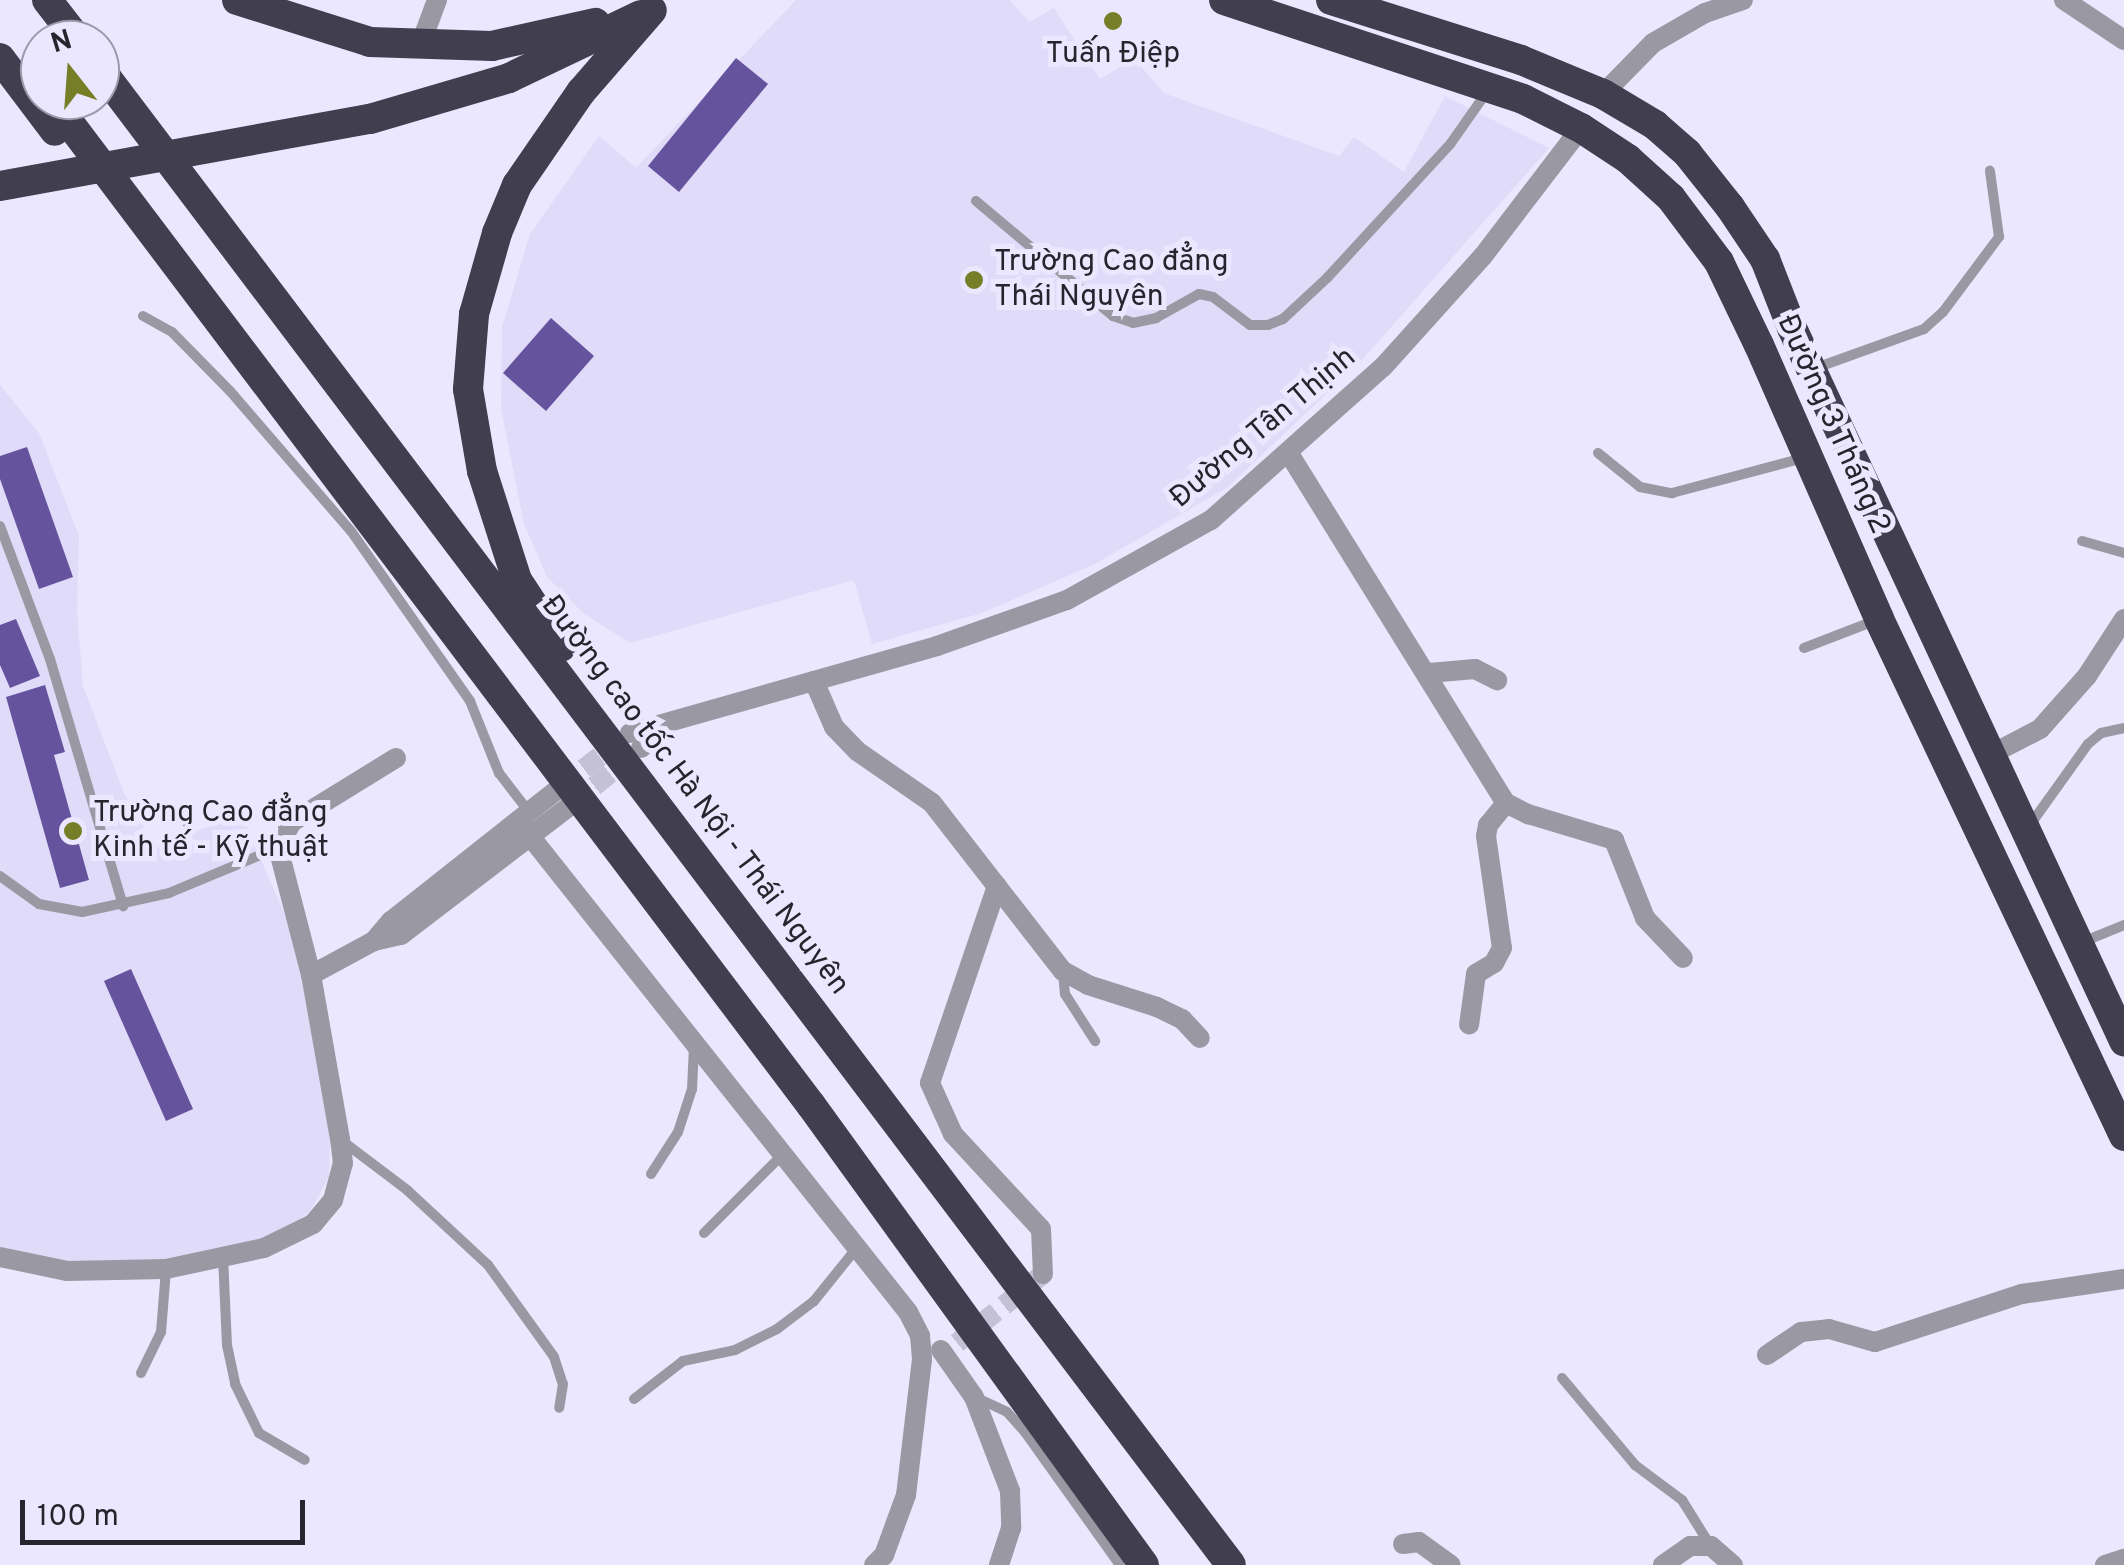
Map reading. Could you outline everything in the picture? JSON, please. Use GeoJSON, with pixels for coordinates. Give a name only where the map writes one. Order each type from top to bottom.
{"type":"FeatureCollection","features":[{"type":"Feature","properties":{"kind":"highway"},"geometry":{"type":"LineString","coordinates":[[237,0],[294,12],[370,42],[492,46],[660,5]]}},
{"type":"Feature","properties":{"kind":"highway","name":"Đường 3 Tháng 2"},"geometry":{"type":"LineString","coordinates":[[1224,0],[1303,29],[1491,86],[1582,128],[1628,159],[1671,198],[1718,262],[1759,345],[1880,618],[2124,1136]]}},
{"type":"Feature","properties":{"kind":"highway","name":"Đường 3 Tháng 2"},"geometry":{"type":"LineString","coordinates":[[1331,0],[1521,60],[1604,94],[1654,124],[1720,194],[1765,259],[1792,328],[2124,1041]]}},
{"type":"Feature","properties":{"kind":"highway"},"geometry":{"type":"LineString","coordinates":[[0,186],[370,120],[509,78],[660,5]]}},
{"type":"Feature","properties":{"kind":"highway"},"geometry":{"type":"LineString","coordinates":[[660,5],[562,116],[514,194],[476,302],[468,389],[470,422],[518,580],[568,659],[718,858],[857,1072]]}},
{"type":"Feature","properties":{"kind":"highway"},"geometry":{"type":"LineString","coordinates":[[0,31],[20,58]]}},
{"type":"Feature","properties":{"kind":"highway"},"geometry":{"type":"LineString","coordinates":[[0,58],[142,246],[314,446]]}},
{"type":"Feature","properties":{"kind":"highway","name":"Đường cao tốc Hà Nội - Thái Nguyên"},"geometry":{"type":"LineString","coordinates":[[120,96],[1231,1565]]}},
{"type":"Feature","properties":{"kind":"highway"},"geometry":{"type":"LineString","coordinates":[[67,120],[812,1105],[1144,1565]]}},
{"type":"Feature","properties":{"kind":"highway"},"geometry":{"type":"LineString","coordinates":[[1759,345],[1792,328]]}},
{"type":"Feature","properties":{"kind":"street"},"geometry":{"type":"LineString","coordinates":[[421,44],[437,0]]}},
{"type":"Feature","properties":{"kind":"street"},"geometry":{"type":"LineString","coordinates":[[1604,94],[1653,43],[1705,13],[1743,0]]}},
{"type":"Feature","properties":{"kind":"street"},"geometry":{"type":"LineString","coordinates":[[2064,0],[2124,40]]}},
{"type":"Feature","properties":{"kind":"street","name":"Đường Tân Thịnh"},"geometry":{"type":"LineString","coordinates":[[636,741],[667,723],[937,646],[1067,600],[1211,520],[1383,367],[1483,256],[1582,128]]}},
{"type":"Feature","properties":{"kind":"street"},"geometry":{"type":"LineString","coordinates":[[1288,452],[1506,803],[1528,814],[1614,840],[1645,918],[1683,958]]}},
{"type":"Feature","properties":{"kind":"street"},"geometry":{"type":"LineString","coordinates":[[1990,755],[2040,728],[2087,676],[2124,618]]}},
{"type":"Feature","properties":{"kind":"street"},"geometry":{"type":"LineString","coordinates":[[1428,672],[1475,669],[1497,680]]}},
{"type":"Feature","properties":{"kind":"street"},"geometry":{"type":"LineString","coordinates":[[814,681],[834,727],[857,750],[932,803],[1030,935],[1063,971],[1088,985],[1169,1013],[1200,1038]]}},
{"type":"Feature","properties":{"kind":"street"},"geometry":{"type":"LineString","coordinates":[[0,1257],[67,1272],[166,1269],[264,1248],[312,1224],[332,1200],[343,1163],[340,1139],[311,975],[278,847],[292,822],[396,758]]}},
{"type":"Feature","properties":{"kind":"street"},"geometry":{"type":"LineString","coordinates":[[311,975],[374,941],[401,934],[526,824],[564,798]]}},
{"type":"Feature","properties":{"kind":"street"},"geometry":{"type":"LineString","coordinates":[[1469,1025],[1476,974],[1494,963],[1502,948],[1486,836],[1488,825],[1506,803]]}},
{"type":"Feature","properties":{"kind":"street"},"geometry":{"type":"LineString","coordinates":[[526,824],[694,1046],[908,1312],[920,1336],[940,1351],[974,1397],[1010,1490],[1011,1528],[999,1565]]}},
{"type":"Feature","properties":{"kind":"street"},"geometry":{"type":"LineString","coordinates":[[997,886],[930,1083],[953,1134],[1040,1229],[1043,1274]]}},
{"type":"Feature","properties":{"kind":"street"},"geometry":{"type":"LineString","coordinates":[[1767,1356],[1801,1332],[1829,1329],[1874,1342],[2022,1294],[2124,1279]]}},
{"type":"Feature","properties":{"kind":"street"},"geometry":{"type":"LineString","coordinates":[[874,1565],[884,1555],[906,1495],[940,1351]]}},
{"type":"Feature","properties":{"kind":"street"},"geometry":{"type":"LineString","coordinates":[[1403,1544],[1419,1542],[1451,1565]]}},
{"type":"Feature","properties":{"kind":"street"},"geometry":{"type":"LineString","coordinates":[[1664,1565],[1690,1546],[1711,1546],[1732,1565]]}},
{"type":"Feature","properties":{"kind":"street"},"geometry":{"type":"LineString","coordinates":[[2105,1565],[2124,1560]]}},
{"type":"Feature","properties":{"kind":"lane"},"geometry":{"type":"LineString","coordinates":[[976,201],[1113,316],[1133,323],[1156,318],[1199,294],[1213,297],[1250,325],[1268,325],[1282,319],[1327,278],[1451,143],[1491,86]]}},
{"type":"Feature","properties":{"kind":"lane"},"geometry":{"type":"LineString","coordinates":[[1812,369],[1924,329],[1942,312],[1999,237],[1990,171]]}},
{"type":"Feature","properties":{"kind":"lane"},"geometry":{"type":"LineString","coordinates":[[142,316],[172,332],[230,391],[352,531],[470,702],[499,774],[526,824]]}},
{"type":"Feature","properties":{"kind":"lane"},"geometry":{"type":"LineString","coordinates":[[1598,453],[1640,486],[1672,493],[1810,456]]}},
{"type":"Feature","properties":{"kind":"lane"},"geometry":{"type":"LineString","coordinates":[[0,526],[50,659],[123,906]]}},
{"type":"Feature","properties":{"kind":"lane"},"geometry":{"type":"LineString","coordinates":[[2082,541],[2124,553]]}},
{"type":"Feature","properties":{"kind":"lane"},"geometry":{"type":"LineString","coordinates":[[1804,648],[1880,618]]}},
{"type":"Feature","properties":{"kind":"lane"},"geometry":{"type":"LineString","coordinates":[[2026,829],[2088,744],[2101,734],[2124,728]]}},
{"type":"Feature","properties":{"kind":"lane"},"geometry":{"type":"LineString","coordinates":[[0,876],[39,904],[82,912],[169,893],[278,847]]}},
{"type":"Feature","properties":{"kind":"lane"},"geometry":{"type":"LineString","coordinates":[[2080,944],[2124,925]]}},
{"type":"Feature","properties":{"kind":"lane"},"geometry":{"type":"LineString","coordinates":[[1063,971],[1065,994],[1095,1041]]}},
{"type":"Feature","properties":{"kind":"lane"},"geometry":{"type":"LineString","coordinates":[[651,1174],[678,1132],[687,1104],[694,1046]]}},
{"type":"Feature","properties":{"kind":"lane"},"geometry":{"type":"LineString","coordinates":[[340,1139],[376,1163],[488,1265],[554,1357],[563,1384],[558,1408]]}},
{"type":"Feature","properties":{"kind":"lane"},"geometry":{"type":"LineString","coordinates":[[704,1233],[781,1156]]}},
{"type":"Feature","properties":{"kind":"lane"},"geometry":{"type":"LineString","coordinates":[[634,1398],[684,1361],[735,1350],[777,1330],[814,1301],[855,1250]]}},
{"type":"Feature","properties":{"kind":"lane"},"geometry":{"type":"LineString","coordinates":[[223,1258],[227,1345],[235,1384],[258,1432],[305,1460]]}},
{"type":"Feature","properties":{"kind":"lane"},"geometry":{"type":"LineString","coordinates":[[141,1373],[162,1332],[166,1269]]}},
{"type":"Feature","properties":{"kind":"lane"},"geometry":{"type":"LineString","coordinates":[[1562,1378],[1635,1465],[1682,1500],[1711,1546]]}},
{"type":"Feature","properties":{"kind":"lane"},"geometry":{"type":"LineString","coordinates":[[974,1397],[991,1401],[1025,1432],[1120,1565]]}},
{"type":"Feature","properties":{"kind":"shaded area","name":"Trường Cao đẳng Thái Nguyên"},"geometry":{"type":"Polygon","coordinates":[[[796,0],[1010,0],[1029,22],[1054,8],[1100,79],[1134,58],[1164,93],[1339,156],[1354,137],[1404,172],[1445,96],[1549,148],[1362,360],[1228,487],[1095,564],[982,613],[872,644],[854,580],[630,643],[583,613],[547,577],[524,524],[501,409],[502,327],[530,234],[599,136],[636,168],[796,0]]]}},
{"type":"Feature","properties":{"kind":"shaded area","name":"Trường Cao đẳng Kinh tế - Kỹ thuật"},"geometry":{"type":"Polygon","coordinates":[[[0,385],[39,433],[79,536],[77,611],[83,686],[124,793],[155,847],[241,814],[285,915],[301,970],[330,1127],[329,1177],[310,1211],[282,1233],[239,1247],[125,1266],[44,1259],[0,1248],[0,385]]]}},
{"type":"Feature","properties":{"kind":"building"},"geometry":{"type":"Polygon","coordinates":[[[736,58],[768,84],[679,192],[648,166],[736,58]]]}},
{"type":"Feature","properties":{"kind":"building"},"geometry":{"type":"Polygon","coordinates":[[[551,318],[594,356],[546,411],[503,373],[551,318]]]}},
{"type":"Feature","properties":{"kind":"building"},"geometry":{"type":"Polygon","coordinates":[[[27,447],[73,577],[39,589],[0,479],[0,456],[27,447]]]}},
{"type":"Feature","properties":{"kind":"building"},"geometry":{"type":"Polygon","coordinates":[[[16,619],[40,676],[10,688],[0,665],[0,625],[16,619]]]}},
{"type":"Feature","properties":{"kind":"building"},"geometry":{"type":"Polygon","coordinates":[[[45,685],[65,752],[54,755],[89,880],[60,888],[6,697],[45,685]]]}},
{"type":"Feature","properties":{"kind":"building"},"geometry":{"type":"Polygon","coordinates":[[[131,969],[193,1109],[166,1121],[104,981],[131,969]]]}},
{"type":"Feature","properties":{"kind":"tunnel"},"geometry":{"type":"LineString","coordinates":[[560,787],[620,741]]}},
{"type":"Feature","properties":{"kind":"tunnel"},"geometry":{"type":"LineString","coordinates":[[571,805],[634,754]]}},
{"type":"Feature","properties":{"kind":"tunnel"},"geometry":{"type":"LineString","coordinates":[[957,1343],[1043,1274]]}},
{"type":"Feature","properties":{"kind":"place","name":"Tuấn Điệp"},"geometry":{"type":"Point","coordinates":[1113,21]}},
{"type":"Feature","properties":{"kind":"place","name":"Trường Cao đẳng Thái Nguyên"},"geometry":{"type":"Point","coordinates":[974,280]}},
{"type":"Feature","properties":{"kind":"place","name":"Trường Cao đẳng Kinh tế - Kỹ thuật"},"geometry":{"type":"Point","coordinates":[73,831]}}]}
